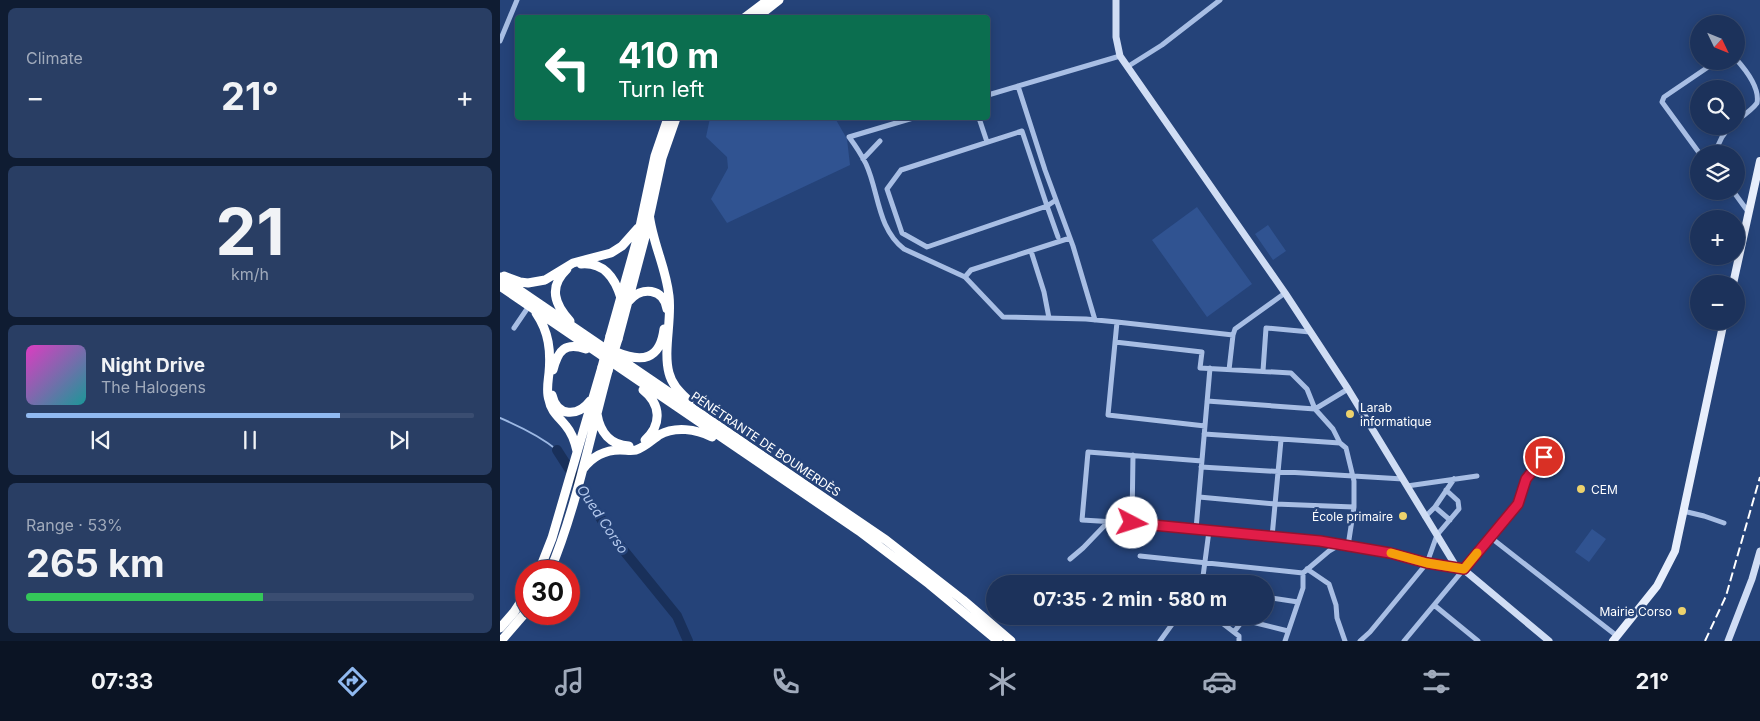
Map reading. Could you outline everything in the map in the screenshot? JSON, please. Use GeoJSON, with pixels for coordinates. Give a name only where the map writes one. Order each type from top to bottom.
{"type":"FeatureCollection","features":[{"type":"Feature","properties":{"kind":"highway"},"geometry":{"type":"LineString","coordinates":[[748,15],[768,0]]}},
{"type":"Feature","properties":{"kind":"highway"},"geometry":{"type":"LineString","coordinates":[[760,15],[780,0]]}},
{"type":"Feature","properties":{"kind":"highway"},"geometry":{"type":"LineString","coordinates":[[624,301],[655,156],[667,120]]}},
{"type":"Feature","properties":{"kind":"highway"},"geometry":{"type":"LineString","coordinates":[[555,560],[574,500],[578,472],[596,413],[605,369],[649,213],[662,158],[675,120]]}},
{"type":"Feature","properties":{"kind":"highway"},"geometry":{"type":"LineString","coordinates":[[649,213],[669,291],[668,372],[672,383],[678,391],[713,423]]}},
{"type":"Feature","properties":{"kind":"highway"},"geometry":{"type":"LineString","coordinates":[[500,276],[528,283],[545,280],[573,263],[611,253],[622,246],[640,226]]}},
{"type":"Feature","properties":{"kind":"highway"},"geometry":{"type":"LineString","coordinates":[[578,331],[559,308],[556,297],[558,281],[568,268],[586,263],[603,269],[612,277],[624,301]]}},
{"type":"Feature","properties":{"kind":"highway","name":"PÉNÉTRANTE DE BOUMERDÈS"},"geometry":{"type":"LineString","coordinates":[[500,276],[578,331],[628,374],[859,531],[929,584],[998,641]]}},
{"type":"Feature","properties":{"kind":"highway","name":"PÉNÉTRANTE DE BOUMERDÈS"},"geometry":{"type":"LineString","coordinates":[[500,286],[531,308],[713,423],[886,540],[963,600],[1011,641]]}},
{"type":"Feature","properties":{"kind":"highway"},"geometry":{"type":"LineString","coordinates":[[594,396],[586,407],[571,413],[558,407],[553,399],[551,382],[557,357],[565,348],[576,346],[597,348],[635,359],[649,356],[659,347],[663,339],[667,312],[663,298],[653,291],[646,291],[635,294],[624,301]]}},
{"type":"Feature","properties":{"kind":"highway"},"geometry":{"type":"LineString","coordinates":[[531,308],[544,327],[550,347],[547,393],[549,403],[570,431],[577,451],[578,472]]}},
{"type":"Feature","properties":{"kind":"highway"},"geometry":{"type":"LineString","coordinates":[[577,451],[594,396],[605,369]]}},
{"type":"Feature","properties":{"kind":"highway"},"geometry":{"type":"LineString","coordinates":[[596,413],[602,432],[618,444],[631,446],[639,444],[653,433],[658,417],[656,407],[651,397],[632,382],[628,374]]}},
{"type":"Feature","properties":{"kind":"highway"},"geometry":{"type":"LineString","coordinates":[[543,560],[552,538],[565,494],[578,472],[600,455],[610,451],[638,449],[662,434],[678,429],[702,433],[731,450],[744,453]]}},
{"type":"Feature","properties":{"kind":"highway"},"geometry":{"type":"LineString","coordinates":[[500,628],[515,610]]}},
{"type":"Feature","properties":{"kind":"highway"},"geometry":{"type":"LineString","coordinates":[[501,641],[515,625]]}},
{"type":"Feature","properties":{"kind":"main road"},"geometry":{"type":"LineString","coordinates":[[1116,0],[1116,37],[1120,56],[1285,293],[1348,389],[1437,536],[1460,569],[1549,641]]}},
{"type":"Feature","properties":{"kind":"main road"},"geometry":{"type":"LineString","coordinates":[[1735,275],[1760,161]]}},
{"type":"Feature","properties":{"kind":"main road"},"geometry":{"type":"LineString","coordinates":[[1615,639],[1657,586],[1675,551],[1722,330]]}},
{"type":"Feature","properties":{"kind":"main road"},"geometry":{"type":"LineString","coordinates":[[1728,641],[1752,580],[1760,551]]}},
{"type":"Feature","properties":{"kind":"street"},"geometry":{"type":"LineString","coordinates":[[500,41],[516,0]]}},
{"type":"Feature","properties":{"kind":"street"},"geometry":{"type":"LineString","coordinates":[[1127,67],[1162,45],[1220,0]]}},
{"type":"Feature","properties":{"kind":"street"},"geometry":{"type":"LineString","coordinates":[[990,94],[1120,56]]}},
{"type":"Feature","properties":{"kind":"street"},"geometry":{"type":"LineString","coordinates":[[1693,145],[1662,102],[1664,97],[1704,70]]}},
{"type":"Feature","properties":{"kind":"street"},"geometry":{"type":"LineString","coordinates":[[1744,70],[1759,92],[1758,102],[1745,113]]}},
{"type":"Feature","properties":{"kind":"street"},"geometry":{"type":"LineString","coordinates":[[1018,86],[1070,238],[1095,320]]}},
{"type":"Feature","properties":{"kind":"street"},"geometry":{"type":"LineString","coordinates":[[907,120],[849,137],[863,160],[883,218],[896,242],[904,249],[965,277],[1003,317],[1095,320],[1233,335]]}},
{"type":"Feature","properties":{"kind":"street"},"geometry":{"type":"LineString","coordinates":[[980,120],[987,142]]}},
{"type":"Feature","properties":{"kind":"street"},"geometry":{"type":"LineString","coordinates":[[1031,126],[1022,131],[901,170],[887,189],[902,233],[927,247],[1047,206],[1056,200]]}},
{"type":"Feature","properties":{"kind":"street"},"geometry":{"type":"LineString","coordinates":[[1022,131],[1058,238]]}},
{"type":"Feature","properties":{"kind":"street"},"geometry":{"type":"LineString","coordinates":[[863,160],[880,141]]}},
{"type":"Feature","properties":{"kind":"street"},"geometry":{"type":"LineString","coordinates":[[1739,200],[1749,213]]}},
{"type":"Feature","properties":{"kind":"street"},"geometry":{"type":"LineString","coordinates":[[965,277],[971,270],[1070,238]]}},
{"type":"Feature","properties":{"kind":"street"},"geometry":{"type":"LineString","coordinates":[[1031,250],[1044,292],[1049,318]]}},
{"type":"Feature","properties":{"kind":"street"},"geometry":{"type":"LineString","coordinates":[[1229,370],[1233,335],[1238,326],[1285,293]]}},
{"type":"Feature","properties":{"kind":"street"},"geometry":{"type":"LineString","coordinates":[[514,328],[531,308]]}},
{"type":"Feature","properties":{"kind":"street"},"geometry":{"type":"LineString","coordinates":[[1117,322],[1108,415],[1205,426]]}},
{"type":"Feature","properties":{"kind":"street"},"geometry":{"type":"LineString","coordinates":[[1263,371],[1266,328],[1310,332]]}},
{"type":"Feature","properties":{"kind":"street"},"geometry":{"type":"LineString","coordinates":[[1115,342],[1202,352],[1200,368],[1291,372],[1307,390],[1315,409],[1333,429],[1340,443],[1346,448],[1353,477],[1354,507],[1348,546]]}},
{"type":"Feature","properties":{"kind":"street"},"geometry":{"type":"LineString","coordinates":[[1196,529],[1210,368]]}},
{"type":"Feature","properties":{"kind":"street"},"geometry":{"type":"LineString","coordinates":[[1207,401],[1315,409],[1348,389]]}},
{"type":"Feature","properties":{"kind":"street"},"geometry":{"type":"LineString","coordinates":[[1204,434],[1340,443]]}},
{"type":"Feature","properties":{"kind":"street"},"geometry":{"type":"LineString","coordinates":[[1272,537],[1281,440]]}},
{"type":"Feature","properties":{"kind":"street"},"geometry":{"type":"LineString","coordinates":[[1402,479],[1278,472],[1133,455],[1088,452],[1082,520],[1320,541],[1390,553],[1427,563],[1460,569]]}},
{"type":"Feature","properties":{"kind":"street"},"geometry":{"type":"LineString","coordinates":[[1132,523],[1133,455]]}},
{"type":"Feature","properties":{"kind":"street"},"geometry":{"type":"LineString","coordinates":[[1404,641],[1434,606],[1460,569],[1518,504],[1526,479],[1544,457]]}},
{"type":"Feature","properties":{"kind":"street"},"geometry":{"type":"LineString","coordinates":[[1407,486],[1477,476]]}},
{"type":"Feature","properties":{"kind":"street"},"geometry":{"type":"LineString","coordinates":[[1426,517],[1454,479]]}},
{"type":"Feature","properties":{"kind":"street"},"geometry":{"type":"LineString","coordinates":[[1360,641],[1370,632],[1427,563],[1437,536],[1459,509],[1458,501],[1446,490]]}},
{"type":"Feature","properties":{"kind":"street"},"geometry":{"type":"LineString","coordinates":[[1199,498],[1275,504],[1354,507]]}},
{"type":"Feature","properties":{"kind":"street"},"geometry":{"type":"LineString","coordinates":[[1435,506],[1450,520]]}},
{"type":"Feature","properties":{"kind":"street"},"geometry":{"type":"LineString","coordinates":[[1684,511],[1724,523]]}},
{"type":"Feature","properties":{"kind":"street"},"geometry":{"type":"LineString","coordinates":[[1070,559],[1108,522]]}},
{"type":"Feature","properties":{"kind":"street"},"geometry":{"type":"LineString","coordinates":[[1203,575],[1209,531]]}},
{"type":"Feature","properties":{"kind":"street"},"geometry":{"type":"LineString","coordinates":[[1490,537],[1615,639]]}},
{"type":"Feature","properties":{"kind":"street"},"geometry":{"type":"LineString","coordinates":[[1286,641],[1303,588],[1305,571],[1329,551],[1340,545]]}},
{"type":"Feature","properties":{"kind":"street"},"geometry":{"type":"LineString","coordinates":[[1140,556],[1205,564],[1305,571],[1329,584],[1345,641]]}},
{"type":"Feature","properties":{"kind":"street"},"geometry":{"type":"LineString","coordinates":[[1274,598],[1298,602]]}},
{"type":"Feature","properties":{"kind":"street"},"geometry":{"type":"LineString","coordinates":[[1434,606],[1478,641]]}},
{"type":"Feature","properties":{"kind":"street"},"geometry":{"type":"LineString","coordinates":[[1234,632],[1240,624],[1248,621],[1288,632]]}},
{"type":"Feature","properties":{"kind":"street"},"geometry":{"type":"LineString","coordinates":[[1160,641],[1172,625]]}},
{"type":"Feature","properties":{"kind":"street"},"geometry":{"type":"LineString","coordinates":[[1225,625],[1239,636],[1238,641]]}},
{"type":"Feature","properties":{"kind":"shaded area"},"geometry":{"type":"Polygon","coordinates":[[[710,120],[836,120],[847,139],[850,165],[727,223],[711,199],[728,168],[727,157],[706,137],[710,120]]]}},
{"type":"Feature","properties":{"kind":"shaded area"},"geometry":{"type":"Polygon","coordinates":[[[1197,207],[1252,284],[1207,317],[1152,240],[1197,207]]]}},
{"type":"Feature","properties":{"kind":"shaded area"},"geometry":{"type":"Polygon","coordinates":[[[1268,225],[1286,251],[1273,260],[1255,234],[1268,225]]]}},
{"type":"Feature","properties":{"kind":"shaded area"},"geometry":{"type":"Polygon","coordinates":[[[1592,529],[1606,539],[1589,562],[1575,552],[1592,529]]]}},
{"type":"Feature","properties":{"kind":"waterway","name":"Oued Corso"},"geometry":{"type":"LineString","coordinates":[[500,418],[530,432],[557,450]]}},
{"type":"Feature","properties":{"kind":"waterway","name":"Oued Corso"},"geometry":{"type":"LineString","coordinates":[[557,450],[612,536],[677,616],[688,641]]}},
{"type":"Feature","properties":{"kind":"railway"},"geometry":{"type":"LineString","coordinates":[[1705,641],[1726,596],[1760,477]]}},
{"type":"Feature","properties":{"kind":"slow traffic"},"geometry":{"type":"LineString","coordinates":[[1391,553],[1427,563],[1464,569],[1477,553]]}},
{"type":"Feature","properties":{"kind":"place","name":"Larab informatique"},"geometry":{"type":"Point","coordinates":[1350,414]}},
{"type":"Feature","properties":{"kind":"place","name":"CEM"},"geometry":{"type":"Point","coordinates":[1581,489]}},
{"type":"Feature","properties":{"kind":"place","name":"École primaire"},"geometry":{"type":"Point","coordinates":[1403,516]}},
{"type":"Feature","properties":{"kind":"place","name":"Mairie Corso"},"geometry":{"type":"Point","coordinates":[1682,611]}},
{"type":"Feature","properties":{"kind":"route"},"geometry":{"type":"LineString","coordinates":[[1132,523],[1320,541],[1390,553],[1427,563],[1464,569],[1518,504],[1526,479],[1544,457]]}}]}
